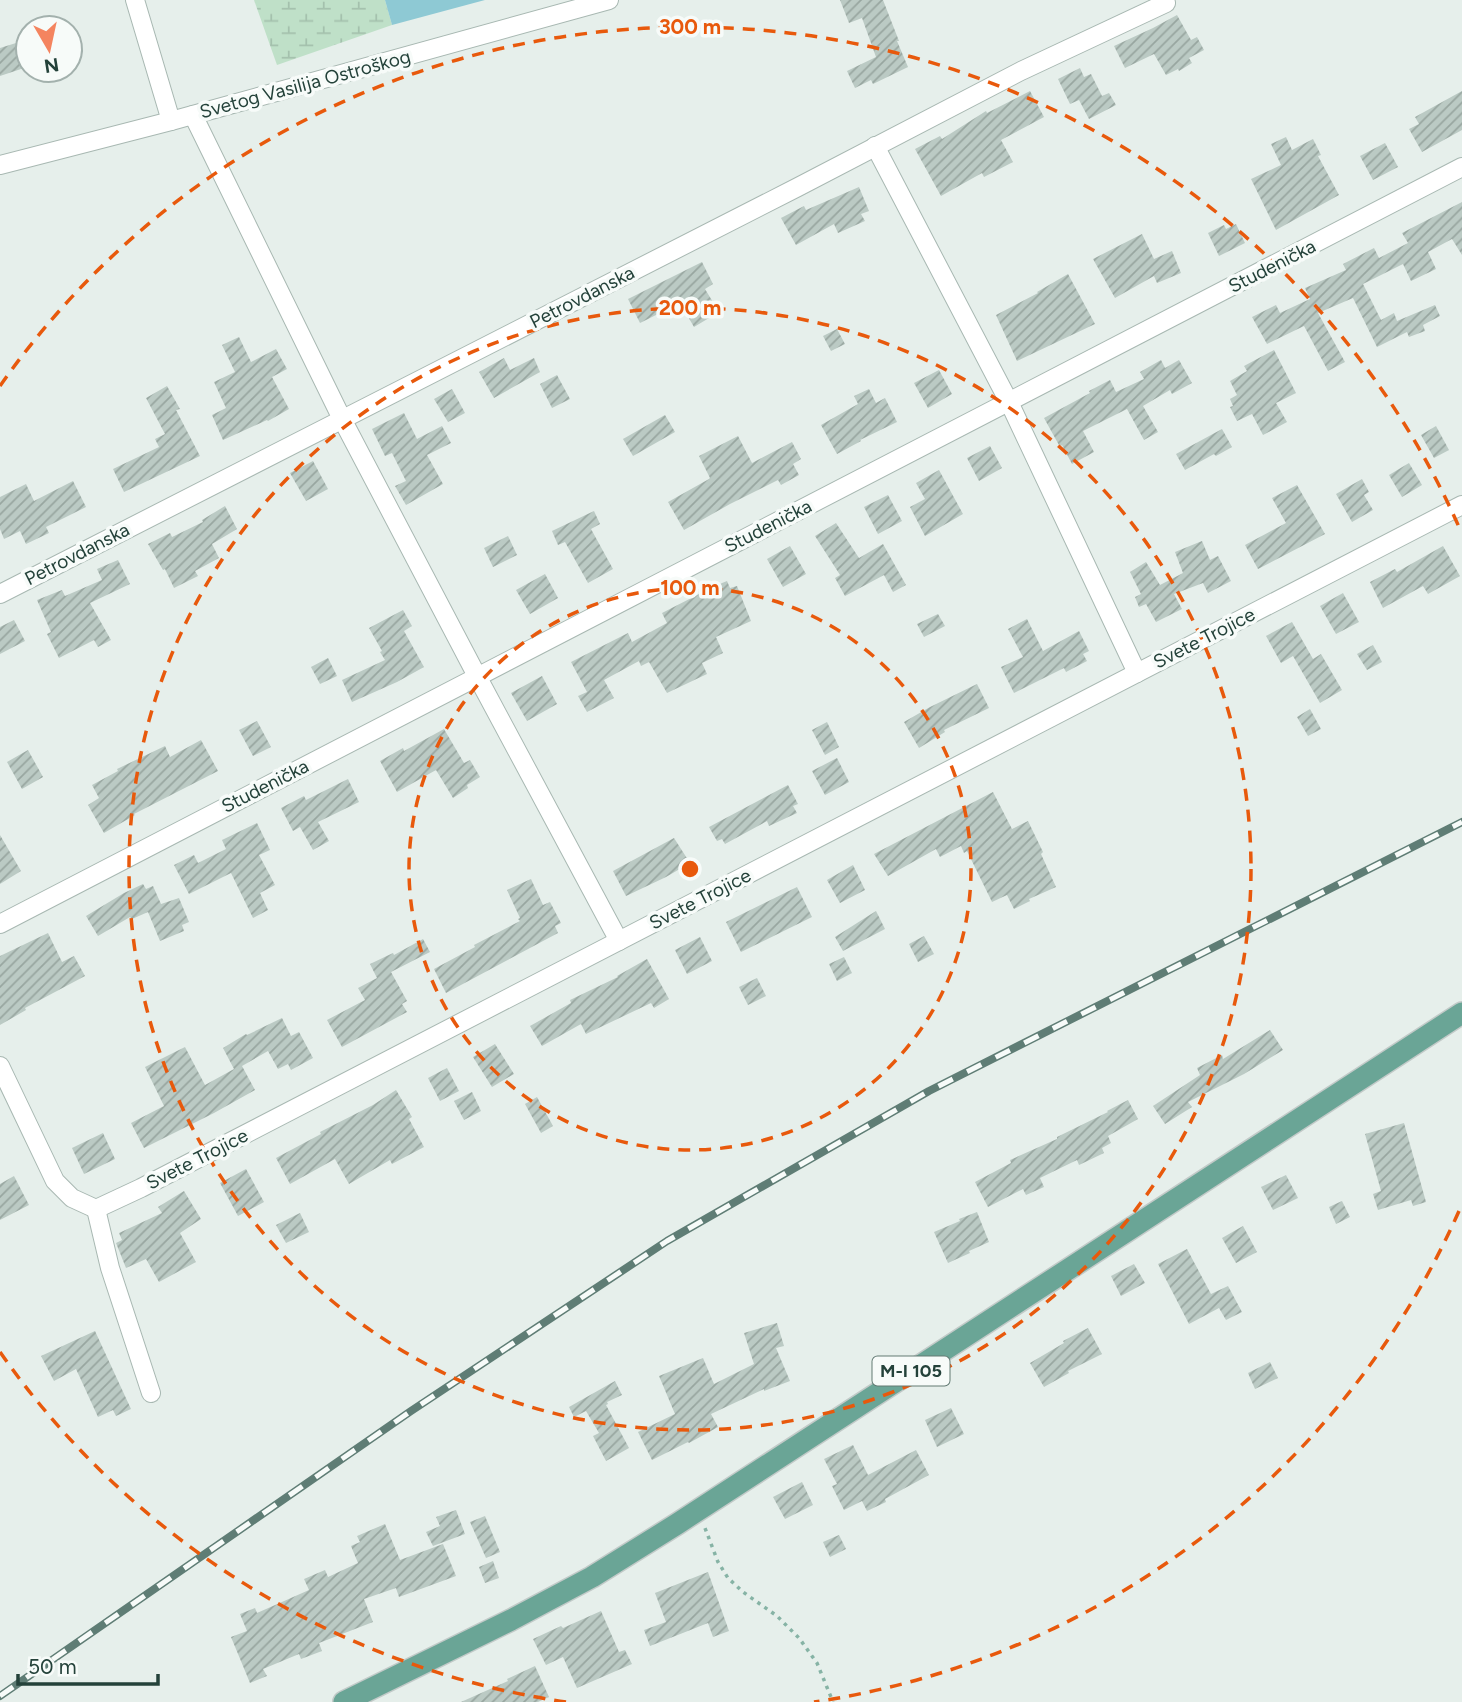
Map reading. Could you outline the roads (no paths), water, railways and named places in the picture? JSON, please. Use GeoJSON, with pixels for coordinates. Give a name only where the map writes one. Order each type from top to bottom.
{"type":"FeatureCollection","features":[{"type":"Feature","properties":{"kind":"main road","name":"M-I 105"},"geometry":{"type":"LineString","coordinates":[[344,1702],[592,1577],[1462,1013]]}},
{"type":"Feature","properties":{"kind":"street"},"geometry":{"type":"LineString","coordinates":[[135,0],[171,121]]}},
{"type":"Feature","properties":{"kind":"street","name":"Svetog Vasilija Ostroškog"},"geometry":{"type":"LineString","coordinates":[[0,165],[171,121],[609,0]]}},
{"type":"Feature","properties":{"kind":"street","name":"Petrovdanska"},"geometry":{"type":"LineString","coordinates":[[0,594],[1021,71],[1166,3]]}},
{"type":"Feature","properties":{"kind":"street"},"geometry":{"type":"LineString","coordinates":[[193,115],[342,419],[619,941]]}},
{"type":"Feature","properties":{"kind":"street"},"geometry":{"type":"LineString","coordinates":[[875,146],[1009,402],[1137,673]]}},
{"type":"Feature","properties":{"kind":"street","name":"Studenička"},"geometry":{"type":"LineString","coordinates":[[0,924],[1462,167]]}},
{"type":"Feature","properties":{"kind":"street","name":"Svete Trojice"},"geometry":{"type":"LineString","coordinates":[[96,1209],[1462,505]]}},
{"type":"Feature","properties":{"kind":"street"},"geometry":{"type":"LineString","coordinates":[[0,1066],[55,1181],[72,1198],[96,1209],[110,1268],[151,1393]]}},
{"type":"Feature","properties":{"kind":"water"},"geometry":{"type":"Polygon","coordinates":[[[385,0],[485,0],[392,25],[385,0]]]}},
{"type":"Feature","properties":{"kind":"railway"},"geometry":{"type":"LineString","coordinates":[[0,1696],[411,1411],[667,1241],[929,1091],[1462,822]]}}]}
